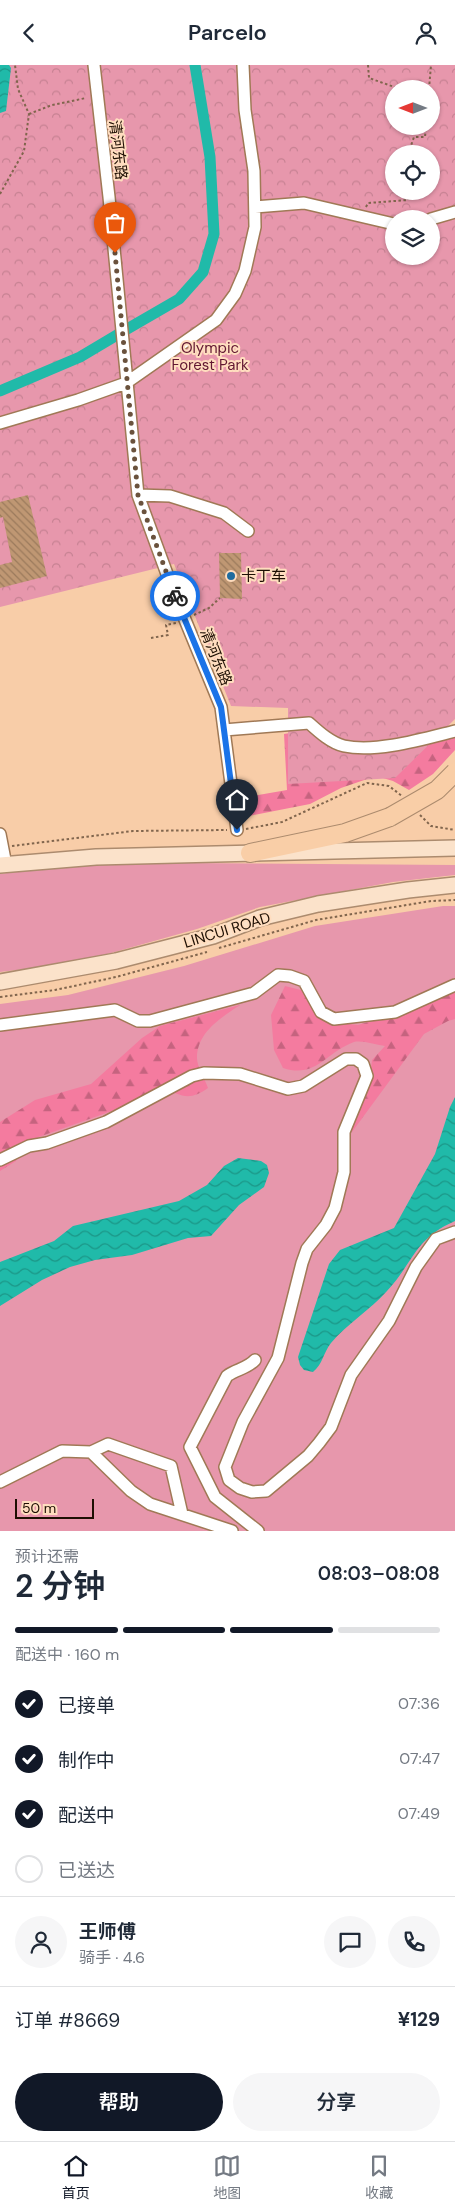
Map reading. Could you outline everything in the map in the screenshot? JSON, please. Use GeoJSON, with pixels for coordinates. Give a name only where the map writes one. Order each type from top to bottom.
{"type":"FeatureCollection","features":[{"type":"Feature","properties":{"kind":"highway"},"geometry":{"type":"LineString","coordinates":[[250,853],[345,833],[390,817],[437,790],[455,772]]}},
{"type":"Feature","properties":{"kind":"main road"},"geometry":{"type":"LineString","coordinates":[[3,865],[96,857],[455,848]]}},
{"type":"Feature","properties":{"kind":"main road","name":"LINCUI ROAD"},"geometry":{"type":"LineString","coordinates":[[0,982],[116,961],[213,936],[260,918],[318,904],[408,890],[455,885]]}},
{"type":"Feature","properties":{"kind":"street","name":"清河东路"},"geometry":{"type":"LineString","coordinates":[[94,65],[138,495],[185,620],[221,707],[237,830]]}},
{"type":"Feature","properties":{"kind":"street"},"geometry":{"type":"LineString","coordinates":[[0,423],[31,412],[78,400],[126,383],[216,320],[235,294],[245,271],[255,227],[254,171],[245,110],[243,65]]}},
{"type":"Feature","properties":{"kind":"street"},"geometry":{"type":"LineString","coordinates":[[255,207],[304,203],[385,221]]}},
{"type":"Feature","properties":{"kind":"street"},"geometry":{"type":"LineString","coordinates":[[440,216],[455,212]]}},
{"type":"Feature","properties":{"kind":"street"},"geometry":{"type":"LineString","coordinates":[[138,495],[170,496],[217,510],[237,521],[248,531]]}},
{"type":"Feature","properties":{"kind":"street"},"geometry":{"type":"LineString","coordinates":[[224,730],[309,723],[324,736],[343,746],[371,748],[455,731]]}},
{"type":"Feature","properties":{"kind":"street"},"geometry":{"type":"LineString","coordinates":[[0,834],[3,865]]}},
{"type":"Feature","properties":{"kind":"street"},"geometry":{"type":"LineString","coordinates":[[0,1025],[115,1010],[138,1021],[150,1021],[254,993],[278,975],[290,976],[304,981],[322,1012],[334,1019],[395,1012],[455,985]]}},
{"type":"Feature","properties":{"kind":"street"},"geometry":{"type":"LineString","coordinates":[[0,1159],[29,1147],[47,1143],[106,1122],[192,1076],[204,1073],[240,1074],[288,1089],[303,1087],[346,1059],[356,1059],[363,1064],[366,1076],[344,1131],[344,1172],[335,1208],[326,1225],[307,1249],[278,1358],[243,1422],[225,1467],[229,1480],[240,1488],[252,1492],[266,1491],[308,1456],[319,1443],[331,1427],[351,1375],[389,1321],[416,1267],[436,1239],[455,1232]]}},
{"type":"Feature","properties":{"kind":"street"},"geometry":{"type":"LineString","coordinates":[[255,1360],[249,1367],[235,1370],[227,1377],[190,1447],[215,1497],[258,1531]]}},
{"type":"Feature","properties":{"kind":"street"},"geometry":{"type":"LineString","coordinates":[[0,1482],[62,1451],[91,1452],[108,1444],[171,1466],[182,1515]]}},
{"type":"Feature","properties":{"kind":"street"},"geometry":{"type":"LineString","coordinates":[[91,1452],[131,1491],[150,1504],[232,1531]]}},
{"type":"Feature","properties":{"kind":"path"},"geometry":{"type":"LineString","coordinates":[[0,194],[24,151],[29,114],[18,89],[15,65]]}},
{"type":"Feature","properties":{"kind":"path"},"geometry":{"type":"LineString","coordinates":[[368,65],[369,78],[385,83]]}},
{"type":"Feature","properties":{"kind":"path"},"geometry":{"type":"LineString","coordinates":[[429,80],[431,65]]}},
{"type":"Feature","properties":{"kind":"path"},"geometry":{"type":"LineString","coordinates":[[29,114],[52,105],[96,95]]}},
{"type":"Feature","properties":{"kind":"path"},"geometry":{"type":"LineString","coordinates":[[411,145],[414,137],[425,137],[425,135]]}},
{"type":"Feature","properties":{"kind":"path"},"geometry":{"type":"LineString","coordinates":[[362,217],[368,203],[408,200]]}},
{"type":"Feature","properties":{"kind":"path"},"geometry":{"type":"LineString","coordinates":[[150,638],[168,635],[166,625],[185,620],[209,607],[220,598]]}},
{"type":"Feature","properties":{"kind":"path"},"geometry":{"type":"LineString","coordinates":[[218,949],[316,920],[431,901],[455,900]]}},
{"type":"Feature","properties":{"kind":"path"},"geometry":{"type":"LineString","coordinates":[[0,997],[55,990],[116,977],[209,951]]}},
{"type":"Feature","properties":{"kind":"green space","name":"Olympic Forest Park"},"geometry":{"type":"Polygon","coordinates":[[[0,65],[455,65],[455,719],[395,778],[288,784],[288,708],[231,706],[174,564],[0,607],[0,65]]]}},
{"type":"Feature","properties":{"kind":"green space"},"geometry":{"type":"Polygon","coordinates":[[[307,730],[455,736],[455,750],[433,774],[409,790],[393,781],[376,776],[341,788],[310,804],[249,816],[246,797],[287,790],[284,734],[307,730]]]}},
{"type":"Feature","properties":{"kind":"green space"},"geometry":{"type":"Polygon","coordinates":[[[184,863],[455,865],[455,875],[393,882],[260,907],[197,929],[104,955],[0,972],[0,874],[61,866],[184,863]]]}},
{"type":"Feature","properties":{"kind":"green space"},"geometry":{"type":"Polygon","coordinates":[[[443,906],[455,906],[455,1531],[0,1531],[0,1004],[68,995],[184,966],[315,926],[443,906]]]}},
{"type":"Feature","properties":{"kind":"green space"},"geometry":{"type":"Polygon","coordinates":[[[285,986],[301,990],[326,1021],[358,1025],[423,1006],[455,990],[455,1019],[424,1034],[352,1132],[351,1122],[369,1085],[372,1060],[385,1046],[354,1042],[344,1046],[313,1067],[304,1070],[283,1068],[274,1050],[271,1015],[285,986]]]}},
{"type":"Feature","properties":{"kind":"green space"},"geometry":{"type":"Polygon","coordinates":[[[240,1005],[211,1027],[201,1041],[197,1062],[208,1088],[196,1095],[185,1096],[162,1086],[123,1107],[19,1144],[16,1161],[0,1171],[0,1122],[35,1100],[91,1084],[142,1038],[160,1026],[240,1005]]]}},
{"type":"Feature","properties":{"kind":"water"},"geometry":{"type":"Polygon","coordinates":[[[0,65],[9,65],[11,68],[6,111],[0,113],[0,65]]]}},
{"type":"Feature","properties":{"kind":"water"},"geometry":{"type":"Polygon","coordinates":[[[455,1097],[455,1221],[441,1228],[423,1243],[387,1291],[331,1343],[321,1362],[313,1372],[304,1370],[300,1365],[298,1357],[329,1264],[340,1250],[394,1228],[435,1154],[455,1097]]]}},
{"type":"Feature","properties":{"kind":"water"},"geometry":{"type":"Polygon","coordinates":[[[238,1158],[261,1161],[267,1165],[269,1173],[264,1187],[239,1205],[211,1236],[188,1238],[132,1255],[95,1260],[70,1267],[42,1280],[0,1306],[0,1262],[54,1241],[73,1226],[179,1201],[207,1185],[224,1166],[238,1158]]]}},
{"type":"Feature","properties":{"kind":"building"},"geometry":{"type":"Polygon","coordinates":[[[28,495],[47,576],[0,588],[0,565],[12,562],[3,517],[0,518],[0,502],[28,495]]]}},
{"type":"Feature","properties":{"kind":"building","name":"卡丁车"},"geometry":{"type":"Polygon","coordinates":[[[219,553],[241,553],[242,599],[220,598],[219,553]]]}},
{"type":"Feature","properties":{"kind":"waterway"},"geometry":{"type":"LineString","coordinates":[[0,391],[80,357],[179,299],[203,272],[214,234],[210,157],[195,65]]}},
{"type":"Feature","properties":{"kind":"way so far"},"geometry":{"type":"LineString","coordinates":[[115,253],[138,495],[175,596]]}},
{"type":"Feature","properties":{"kind":"place","name":"卡丁车"},"geometry":{"type":"Point","coordinates":[231,576]}},
{"type":"Feature","properties":{"kind":"route"},"geometry":{"type":"LineString","coordinates":[[175,596],[221,707],[237,830]]}}]}
